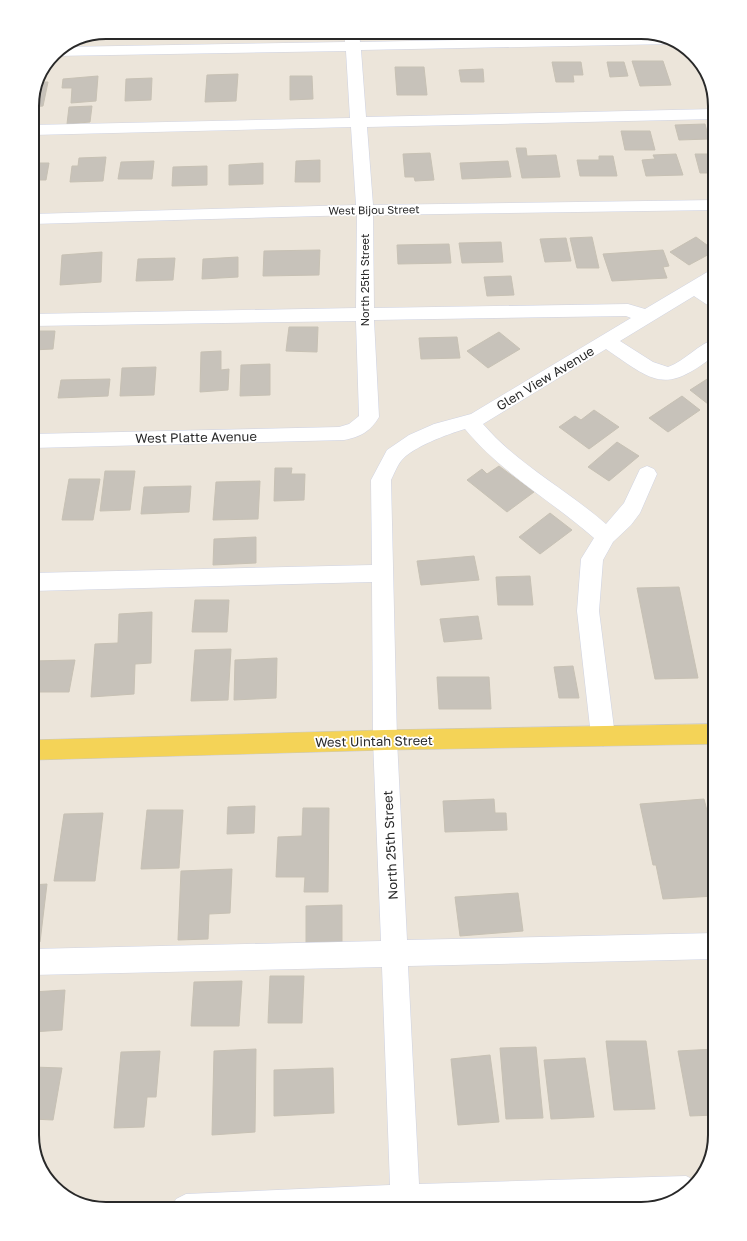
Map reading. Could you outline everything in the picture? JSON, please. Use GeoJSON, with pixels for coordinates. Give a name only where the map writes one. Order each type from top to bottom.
{"type":"FeatureCollection","features":[{"type":"Feature","properties":{"kind":"main road","name":"West Uintah Street"},"geometry":{"type":"LineString","coordinates":[[39,750],[385,740],[708,734]]}},
{"type":"Feature","properties":{"kind":"street"},"geometry":{"type":"LineString","coordinates":[[67,52],[352,40],[654,40]]}},
{"type":"Feature","properties":{"kind":"street","name":"North 25th Street"},"geometry":{"type":"LineString","coordinates":[[352,40],[365,210],[365,314],[369,417],[359,429]]}},
{"type":"Feature","properties":{"kind":"street"},"geometry":{"type":"LineString","coordinates":[[39,130],[708,114]]}},
{"type":"Feature","properties":{"kind":"street","name":"West Bijou Street"},"geometry":{"type":"LineString","coordinates":[[39,219],[365,210],[708,205]]}},
{"type":"Feature","properties":{"kind":"street","name":"Glen View Avenue"},"geometry":{"type":"LineString","coordinates":[[381,480],[394,455],[416,440],[441,429],[477,419],[708,280]]}},
{"type":"Feature","properties":{"kind":"street"},"geometry":{"type":"LineString","coordinates":[[695,288],[708,297]]}},
{"type":"Feature","properties":{"kind":"street"},"geometry":{"type":"LineString","coordinates":[[39,320],[628,310],[647,316]]}},
{"type":"Feature","properties":{"kind":"street"},"geometry":{"type":"LineString","coordinates":[[607,341],[657,373],[668,374],[677,371],[708,350]]}},
{"type":"Feature","properties":{"kind":"street"},"geometry":{"type":"LineString","coordinates":[[468,421],[479,434],[522,472],[574,509],[606,536]]}},
{"type":"Feature","properties":{"kind":"street","name":"West Platte Avenue"},"geometry":{"type":"LineString","coordinates":[[39,441],[339,434],[359,429]]}},
{"type":"Feature","properties":{"kind":"street"},"geometry":{"type":"LineString","coordinates":[[603,736],[588,612],[592,559],[606,536],[624,519],[632,506],[647,474]]}},
{"type":"Feature","properties":{"kind":"street","name":"North 25th Street"},"geometry":{"type":"LineString","coordinates":[[381,480],[385,740],[406,1202]]}},
{"type":"Feature","properties":{"kind":"street"},"geometry":{"type":"LineString","coordinates":[[39,582],[382,573]]}},
{"type":"Feature","properties":{"kind":"street"},"geometry":{"type":"LineString","coordinates":[[39,962],[708,946]]}},
{"type":"Feature","properties":{"kind":"street"},"geometry":{"type":"LineString","coordinates":[[446,1202],[679,1190]]}},
{"type":"Feature","properties":{"kind":"building"},"geometry":{"type":"Polygon","coordinates":[[[632,61],[663,61],[671,85],[640,86],[632,61]]]}},
{"type":"Feature","properties":{"kind":"building"},"geometry":{"type":"Polygon","coordinates":[[[552,62],[581,62],[583,75],[573,75],[574,82],[556,82],[552,62]]]}},
{"type":"Feature","properties":{"kind":"building"},"geometry":{"type":"Polygon","coordinates":[[[607,62],[624,62],[628,76],[610,77],[607,62]]]}},
{"type":"Feature","properties":{"kind":"building"},"geometry":{"type":"Polygon","coordinates":[[[395,67],[424,67],[427,95],[397,95],[395,67]]]}},
{"type":"Feature","properties":{"kind":"building"},"geometry":{"type":"Polygon","coordinates":[[[483,69],[484,82],[461,82],[459,70],[483,69]]]}},
{"type":"Feature","properties":{"kind":"building"},"geometry":{"type":"Polygon","coordinates":[[[238,74],[236,101],[205,102],[207,75],[238,74]]]}},
{"type":"Feature","properties":{"kind":"building"},"geometry":{"type":"Polygon","coordinates":[[[98,76],[96,101],[71,103],[72,88],[62,88],[63,79],[98,76]]]}},
{"type":"Feature","properties":{"kind":"building"},"geometry":{"type":"Polygon","coordinates":[[[290,76],[312,76],[313,99],[290,100],[290,76]]]}},
{"type":"Feature","properties":{"kind":"building"},"geometry":{"type":"Polygon","coordinates":[[[152,78],[151,100],[125,101],[126,79],[152,78]]]}},
{"type":"Feature","properties":{"kind":"building"},"geometry":{"type":"Polygon","coordinates":[[[43,82],[48,82],[43,106],[39,106],[41,89],[43,82]]]}},
{"type":"Feature","properties":{"kind":"building"},"geometry":{"type":"Polygon","coordinates":[[[92,106],[90,122],[67,124],[69,107],[92,106]]]}},
{"type":"Feature","properties":{"kind":"building"},"geometry":{"type":"Polygon","coordinates":[[[705,124],[708,139],[679,140],[675,125],[705,124]]]}},
{"type":"Feature","properties":{"kind":"building"},"geometry":{"type":"Polygon","coordinates":[[[621,131],[650,131],[655,150],[625,150],[621,131]]]}},
{"type":"Feature","properties":{"kind":"building"},"geometry":{"type":"Polygon","coordinates":[[[516,148],[526,148],[527,156],[556,155],[560,177],[522,178],[516,148]]]}},
{"type":"Feature","properties":{"kind":"building"},"geometry":{"type":"Polygon","coordinates":[[[430,153],[434,180],[415,181],[414,177],[405,177],[403,154],[430,153]]]}},
{"type":"Feature","properties":{"kind":"building"},"geometry":{"type":"Polygon","coordinates":[[[676,154],[683,175],[646,176],[642,160],[655,159],[653,155],[676,154]]]}},
{"type":"Feature","properties":{"kind":"building"},"geometry":{"type":"Polygon","coordinates":[[[695,154],[708,154],[708,173],[700,173],[695,154]]]}},
{"type":"Feature","properties":{"kind":"building"},"geometry":{"type":"Polygon","coordinates":[[[599,156],[613,156],[617,176],[580,176],[577,160],[599,160],[599,156]]]}},
{"type":"Feature","properties":{"kind":"building"},"geometry":{"type":"Polygon","coordinates":[[[106,157],[103,181],[70,182],[72,166],[78,166],[79,158],[106,157]]]}},
{"type":"Feature","properties":{"kind":"building"},"geometry":{"type":"Polygon","coordinates":[[[320,160],[320,182],[295,182],[296,161],[320,160]]]}},
{"type":"Feature","properties":{"kind":"building"},"geometry":{"type":"Polygon","coordinates":[[[154,161],[152,179],[118,179],[121,162],[154,161]]]}},
{"type":"Feature","properties":{"kind":"building"},"geometry":{"type":"Polygon","coordinates":[[[508,161],[511,177],[462,179],[460,163],[508,161]]]}},
{"type":"Feature","properties":{"kind":"building"},"geometry":{"type":"Polygon","coordinates":[[[39,163],[49,163],[46,180],[39,180],[39,163]]]}},
{"type":"Feature","properties":{"kind":"building"},"geometry":{"type":"Polygon","coordinates":[[[263,163],[263,184],[229,185],[229,165],[263,163]]]}},
{"type":"Feature","properties":{"kind":"building"},"geometry":{"type":"Polygon","coordinates":[[[207,166],[207,185],[172,186],[173,167],[207,166]]]}},
{"type":"Feature","properties":{"kind":"building"},"geometry":{"type":"Polygon","coordinates":[[[592,237],[599,268],[577,268],[570,238],[592,237]]]}},
{"type":"Feature","properties":{"kind":"building"},"geometry":{"type":"Polygon","coordinates":[[[696,237],[708,246],[708,255],[689,265],[670,252],[696,237]]]}},
{"type":"Feature","properties":{"kind":"building"},"geometry":{"type":"Polygon","coordinates":[[[566,238],[571,261],[545,262],[540,239],[566,238]]]}},
{"type":"Feature","properties":{"kind":"building"},"geometry":{"type":"Polygon","coordinates":[[[501,242],[503,262],[462,263],[459,243],[501,242]]]}},
{"type":"Feature","properties":{"kind":"building"},"geometry":{"type":"Polygon","coordinates":[[[449,244],[451,263],[398,264],[397,245],[449,244]]]}},
{"type":"Feature","properties":{"kind":"building"},"geometry":{"type":"Polygon","coordinates":[[[320,250],[319,275],[263,276],[264,251],[320,250]]]}},
{"type":"Feature","properties":{"kind":"building"},"geometry":{"type":"Polygon","coordinates":[[[663,250],[669,266],[663,267],[667,278],[612,281],[603,254],[663,250]]]}},
{"type":"Feature","properties":{"kind":"building"},"geometry":{"type":"Polygon","coordinates":[[[102,252],[101,282],[60,285],[62,255],[102,252]]]}},
{"type":"Feature","properties":{"kind":"building"},"geometry":{"type":"Polygon","coordinates":[[[238,257],[238,277],[202,279],[203,259],[238,257]]]}},
{"type":"Feature","properties":{"kind":"building"},"geometry":{"type":"Polygon","coordinates":[[[175,258],[173,280],[136,281],[138,259],[175,258]]]}},
{"type":"Feature","properties":{"kind":"building"},"geometry":{"type":"Polygon","coordinates":[[[511,276],[514,295],[487,296],[484,277],[511,276]]]}},
{"type":"Feature","properties":{"kind":"building"},"geometry":{"type":"Polygon","coordinates":[[[289,327],[318,327],[317,352],[286,351],[289,327]]]}},
{"type":"Feature","properties":{"kind":"building"},"geometry":{"type":"Polygon","coordinates":[[[39,331],[55,331],[53,349],[39,350],[39,331]]]}},
{"type":"Feature","properties":{"kind":"building"},"geometry":{"type":"Polygon","coordinates":[[[499,332],[520,349],[488,368],[467,351],[499,332]]]}},
{"type":"Feature","properties":{"kind":"building"},"geometry":{"type":"Polygon","coordinates":[[[457,337],[460,358],[421,359],[419,338],[457,337]]]}},
{"type":"Feature","properties":{"kind":"building"},"geometry":{"type":"Polygon","coordinates":[[[221,351],[221,370],[229,369],[228,390],[200,392],[201,352],[221,351]]]}},
{"type":"Feature","properties":{"kind":"building"},"geometry":{"type":"Polygon","coordinates":[[[270,364],[270,395],[240,396],[241,365],[270,364]]]}},
{"type":"Feature","properties":{"kind":"building"},"geometry":{"type":"Polygon","coordinates":[[[156,367],[154,395],[120,396],[122,368],[156,367]]]}},
{"type":"Feature","properties":{"kind":"building"},"geometry":{"type":"Polygon","coordinates":[[[708,378],[708,404],[690,390],[708,378]]]}},
{"type":"Feature","properties":{"kind":"building"},"geometry":{"type":"Polygon","coordinates":[[[110,379],[108,396],[58,398],[61,380],[110,379]]]}},
{"type":"Feature","properties":{"kind":"building"},"geometry":{"type":"Polygon","coordinates":[[[682,396],[700,410],[668,432],[649,418],[682,396]]]}},
{"type":"Feature","properties":{"kind":"building"},"geometry":{"type":"Polygon","coordinates":[[[594,410],[619,427],[589,449],[559,427],[575,416],[581,420],[594,410]]]}},
{"type":"Feature","properties":{"kind":"building"},"geometry":{"type":"Polygon","coordinates":[[[617,442],[639,456],[609,481],[588,467],[617,442]]]}},
{"type":"Feature","properties":{"kind":"building"},"geometry":{"type":"Polygon","coordinates":[[[499,466],[534,492],[507,512],[467,480],[482,469],[487,474],[499,466]]]}},
{"type":"Feature","properties":{"kind":"building"},"geometry":{"type":"Polygon","coordinates":[[[275,468],[292,468],[291,474],[305,474],[304,500],[274,501],[275,468]]]}},
{"type":"Feature","properties":{"kind":"building"},"geometry":{"type":"Polygon","coordinates":[[[105,471],[135,471],[130,510],[100,511],[105,471]]]}},
{"type":"Feature","properties":{"kind":"building"},"geometry":{"type":"Polygon","coordinates":[[[69,479],[100,479],[93,520],[62,520],[69,479]]]}},
{"type":"Feature","properties":{"kind":"building"},"geometry":{"type":"Polygon","coordinates":[[[260,481],[258,519],[213,520],[216,482],[260,481]]]}},
{"type":"Feature","properties":{"kind":"building"},"geometry":{"type":"Polygon","coordinates":[[[191,486],[189,512],[141,514],[144,487],[191,486]]]}},
{"type":"Feature","properties":{"kind":"building"},"geometry":{"type":"Polygon","coordinates":[[[550,513],[572,530],[540,554],[519,537],[550,513]]]}},
{"type":"Feature","properties":{"kind":"building"},"geometry":{"type":"Polygon","coordinates":[[[256,537],[256,563],[213,565],[214,539],[256,537]]]}},
{"type":"Feature","properties":{"kind":"building"},"geometry":{"type":"Polygon","coordinates":[[[474,556],[479,580],[421,585],[417,561],[474,556]]]}},
{"type":"Feature","properties":{"kind":"building"},"geometry":{"type":"Polygon","coordinates":[[[530,576],[533,605],[498,605],[496,577],[530,576]]]}},
{"type":"Feature","properties":{"kind":"building"},"geometry":{"type":"Polygon","coordinates":[[[679,587],[698,678],[655,679],[637,588],[679,587]]]}},
{"type":"Feature","properties":{"kind":"building"},"geometry":{"type":"Polygon","coordinates":[[[195,600],[229,600],[227,632],[192,632],[195,600]]]}},
{"type":"Feature","properties":{"kind":"building"},"geometry":{"type":"Polygon","coordinates":[[[152,612],[151,663],[135,664],[134,694],[91,697],[95,644],[118,643],[119,614],[152,612]]]}},
{"type":"Feature","properties":{"kind":"building"},"geometry":{"type":"Polygon","coordinates":[[[478,616],[482,639],[444,642],[440,619],[478,616]]]}},
{"type":"Feature","properties":{"kind":"building"},"geometry":{"type":"Polygon","coordinates":[[[231,649],[228,700],[191,701],[195,650],[231,649]]]}},
{"type":"Feature","properties":{"kind":"building"},"geometry":{"type":"Polygon","coordinates":[[[277,658],[276,698],[234,700],[235,660],[277,658]]]}},
{"type":"Feature","properties":{"kind":"building"},"geometry":{"type":"Polygon","coordinates":[[[75,660],[69,692],[39,692],[39,661],[75,660]]]}},
{"type":"Feature","properties":{"kind":"building"},"geometry":{"type":"Polygon","coordinates":[[[573,666],[579,698],[559,698],[554,667],[573,666]]]}},
{"type":"Feature","properties":{"kind":"building"},"geometry":{"type":"Polygon","coordinates":[[[437,677],[489,677],[491,709],[439,709],[437,677]]]}},
{"type":"Feature","properties":{"kind":"building"},"geometry":{"type":"Polygon","coordinates":[[[494,799],[495,813],[506,813],[507,830],[445,832],[443,801],[494,799]]]}},
{"type":"Feature","properties":{"kind":"building"},"geometry":{"type":"Polygon","coordinates":[[[704,799],[708,815],[708,896],[663,899],[656,865],[653,865],[640,804],[704,799]]]}},
{"type":"Feature","properties":{"kind":"building"},"geometry":{"type":"Polygon","coordinates":[[[255,806],[254,833],[227,834],[228,807],[255,806]]]}},
{"type":"Feature","properties":{"kind":"building"},"geometry":{"type":"Polygon","coordinates":[[[303,808],[329,808],[328,892],[304,892],[305,877],[276,877],[278,837],[302,836],[303,808]]]}},
{"type":"Feature","properties":{"kind":"building"},"geometry":{"type":"Polygon","coordinates":[[[147,810],[183,810],[179,868],[141,869],[147,810]]]}},
{"type":"Feature","properties":{"kind":"building"},"geometry":{"type":"Polygon","coordinates":[[[103,813],[95,881],[54,881],[64,814],[103,813]]]}},
{"type":"Feature","properties":{"kind":"building"},"geometry":{"type":"Polygon","coordinates":[[[232,869],[230,913],[209,914],[208,939],[178,940],[181,871],[232,869]]]}},
{"type":"Feature","properties":{"kind":"building"},"geometry":{"type":"Polygon","coordinates":[[[47,884],[39,942],[39,885],[47,884]]]}},
{"type":"Feature","properties":{"kind":"building"},"geometry":{"type":"Polygon","coordinates":[[[518,893],[523,931],[460,936],[455,897],[518,893]]]}},
{"type":"Feature","properties":{"kind":"building"},"geometry":{"type":"Polygon","coordinates":[[[342,905],[342,942],[306,943],[306,906],[342,905]]]}},
{"type":"Feature","properties":{"kind":"building"},"geometry":{"type":"Polygon","coordinates":[[[270,976],[304,976],[302,1023],[268,1023],[270,976]]]}},
{"type":"Feature","properties":{"kind":"building"},"geometry":{"type":"Polygon","coordinates":[[[242,981],[239,1026],[191,1026],[194,982],[242,981]]]}},
{"type":"Feature","properties":{"kind":"building"},"geometry":{"type":"Polygon","coordinates":[[[65,990],[62,1030],[39,1032],[39,992],[65,990]]]}},
{"type":"Feature","properties":{"kind":"building"},"geometry":{"type":"Polygon","coordinates":[[[606,1041],[646,1041],[655,1109],[614,1110],[606,1041]]]}},
{"type":"Feature","properties":{"kind":"building"},"geometry":{"type":"Polygon","coordinates":[[[536,1047],[543,1118],[506,1119],[500,1048],[536,1047]]]}},
{"type":"Feature","properties":{"kind":"building"},"geometry":{"type":"Polygon","coordinates":[[[256,1049],[255,1132],[212,1135],[214,1051],[256,1049]]]}},
{"type":"Feature","properties":{"kind":"building"},"geometry":{"type":"Polygon","coordinates":[[[708,1049],[708,1115],[690,1116],[678,1051],[708,1049]]]}},
{"type":"Feature","properties":{"kind":"building"},"geometry":{"type":"Polygon","coordinates":[[[160,1051],[156,1097],[147,1097],[144,1127],[114,1128],[121,1052],[160,1051]]]}},
{"type":"Feature","properties":{"kind":"building"},"geometry":{"type":"Polygon","coordinates":[[[490,1055],[499,1122],[458,1125],[451,1059],[490,1055]]]}},
{"type":"Feature","properties":{"kind":"building"},"geometry":{"type":"Polygon","coordinates":[[[585,1058],[594,1117],[551,1119],[544,1060],[585,1058]]]}},
{"type":"Feature","properties":{"kind":"building"},"geometry":{"type":"Polygon","coordinates":[[[39,1067],[62,1068],[53,1120],[39,1119],[39,1067]]]}},
{"type":"Feature","properties":{"kind":"building"},"geometry":{"type":"Polygon","coordinates":[[[333,1068],[334,1113],[274,1116],[274,1070],[333,1068]]]}}]}
